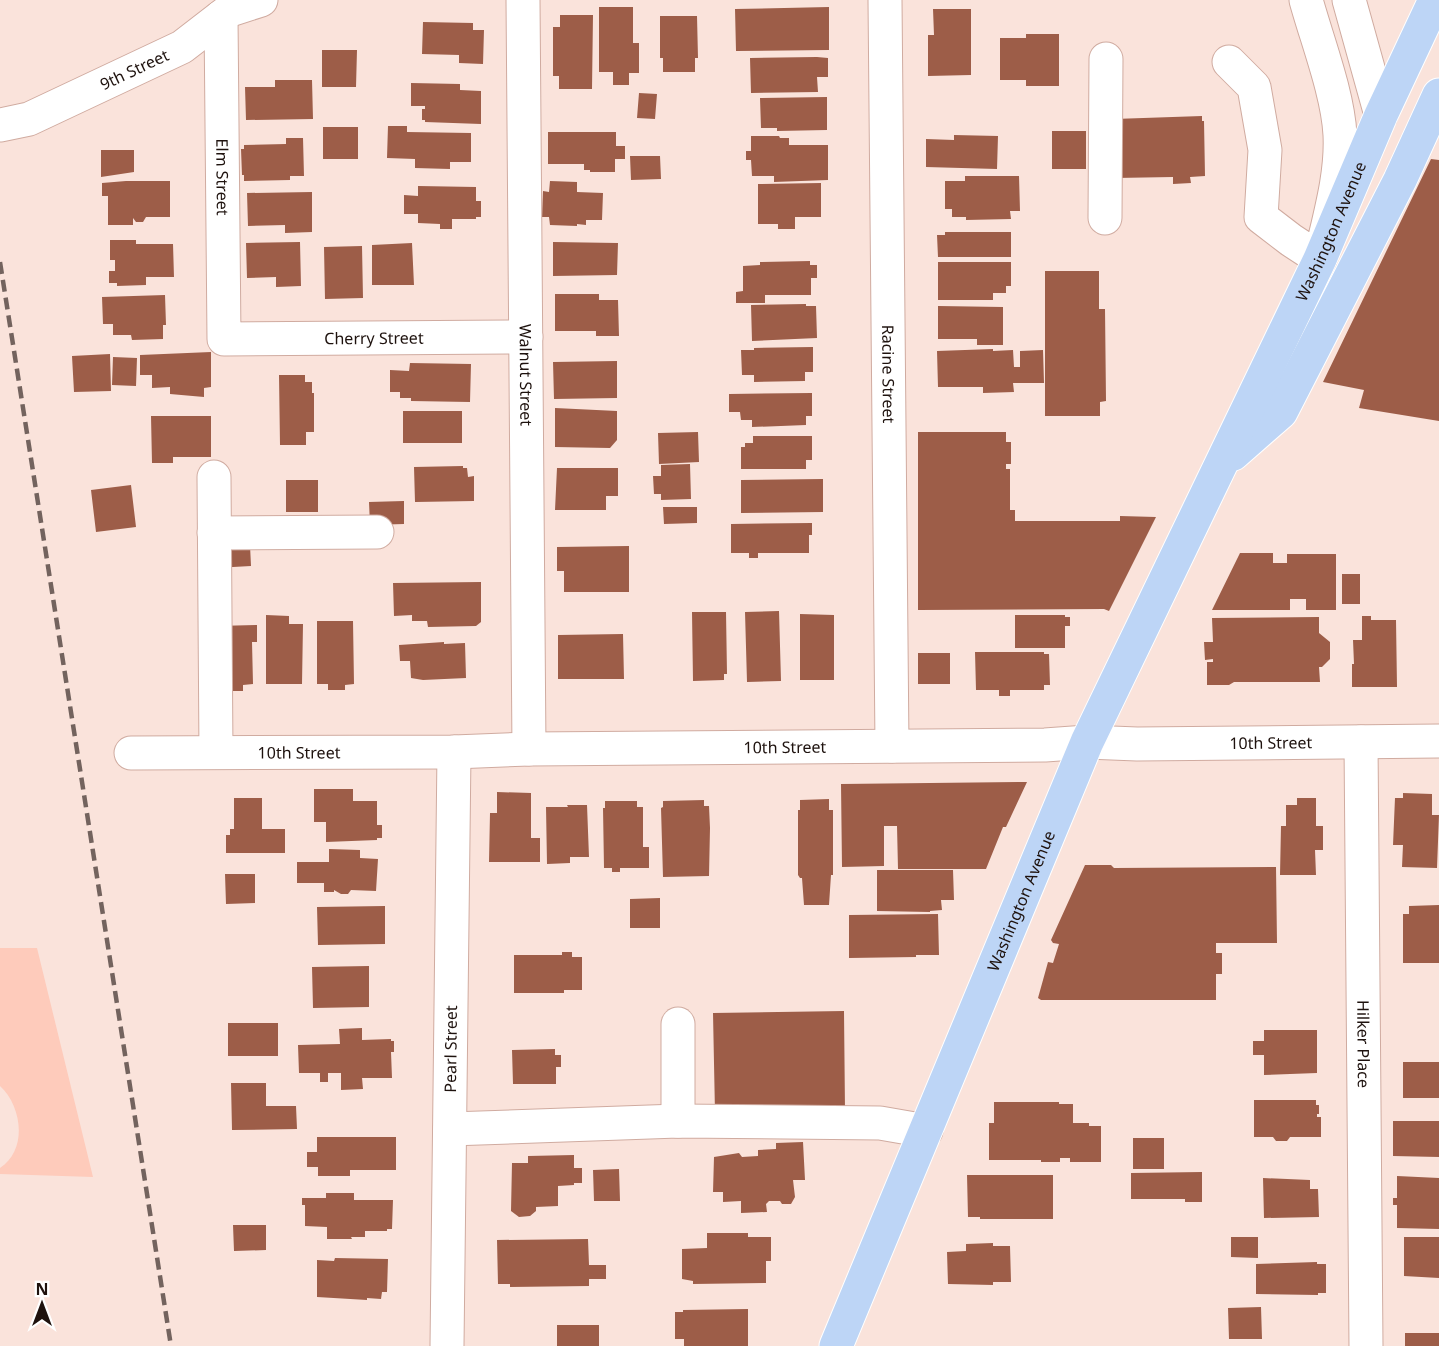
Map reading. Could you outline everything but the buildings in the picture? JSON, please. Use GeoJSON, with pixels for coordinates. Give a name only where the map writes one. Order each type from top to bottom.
{"type":"FeatureCollection","features":[{"type":"Feature","properties":{"kind":"main road","name":"Washington Avenue"},"geometry":{"type":"LineString","coordinates":[[836,1346],[1087,742],[1320,258],[1381,115],[1435,0]]}},
{"type":"Feature","properties":{"kind":"main road","name":"Washington Avenue"},"geometry":{"type":"LineString","coordinates":[[1222,463],[1281,412],[1400,180],[1439,95]]}},
{"type":"Feature","properties":{"kind":"street","name":"9th Street"},"geometry":{"type":"LineString","coordinates":[[0,125],[29,119],[182,47],[230,10],[261,0]]}},
{"type":"Feature","properties":{"kind":"street","name":"Walnut Street"},"geometry":{"type":"LineString","coordinates":[[523,0],[530,749]]}},
{"type":"Feature","properties":{"kind":"street","name":"Racine Street"},"geometry":{"type":"LineString","coordinates":[[885,0],[892,746]]}},
{"type":"Feature","properties":{"kind":"street"},"geometry":{"type":"LineString","coordinates":[[1228,62],[1254,87],[1264,150],[1262,217],[1291,240],[1320,258],[1339,169],[1340,134],[1333,96],[1306,0]]}},
{"type":"Feature","properties":{"kind":"street"},"geometry":{"type":"LineString","coordinates":[[1349,0],[1381,115]]}},
{"type":"Feature","properties":{"kind":"street","name":"Elm Street"},"geometry":{"type":"LineString","coordinates":[[221,17],[224,339]]}},
{"type":"Feature","properties":{"kind":"street"},"geometry":{"type":"LineString","coordinates":[[1105,218],[1106,59]]}},
{"type":"Feature","properties":{"kind":"street","name":"Cherry Street"},"geometry":{"type":"LineString","coordinates":[[224,339],[526,337]]}},
{"type":"Feature","properties":{"kind":"street"},"geometry":{"type":"LineString","coordinates":[[214,477],[216,752]]}},
{"type":"Feature","properties":{"kind":"street"},"geometry":{"type":"LineString","coordinates":[[214,533],[377,532]]}},
{"type":"Feature","properties":{"kind":"street","name":"10th Street"},"geometry":{"type":"LineString","coordinates":[[131,753],[454,752],[530,749],[1045,745],[1087,742],[1137,744],[1439,741]]}},
{"type":"Feature","properties":{"kind":"street","name":"Hilker Place"},"geometry":{"type":"LineString","coordinates":[[1361,742],[1366,1346]]}},
{"type":"Feature","properties":{"kind":"street","name":"Pearl Street"},"geometry":{"type":"LineString","coordinates":[[447,1346],[454,752]]}},
{"type":"Feature","properties":{"kind":"street"},"geometry":{"type":"LineString","coordinates":[[678,1024],[678,1121]]}},
{"type":"Feature","properties":{"kind":"street"},"geometry":{"type":"LineString","coordinates":[[450,1129],[678,1121],[880,1123],[926,1131]]}},
{"type":"Feature","properties":{"kind":"shaded area"},"geometry":{"type":"Polygon","coordinates":[[[0,948],[37,948],[93,1177],[0,1174],[0,1168],[15,1150],[19,1128],[13,1105],[0,1086],[0,948]]]}},
{"type":"Feature","properties":{"kind":"railway"},"geometry":{"type":"LineString","coordinates":[[0,262],[171,1346]]}}]}
